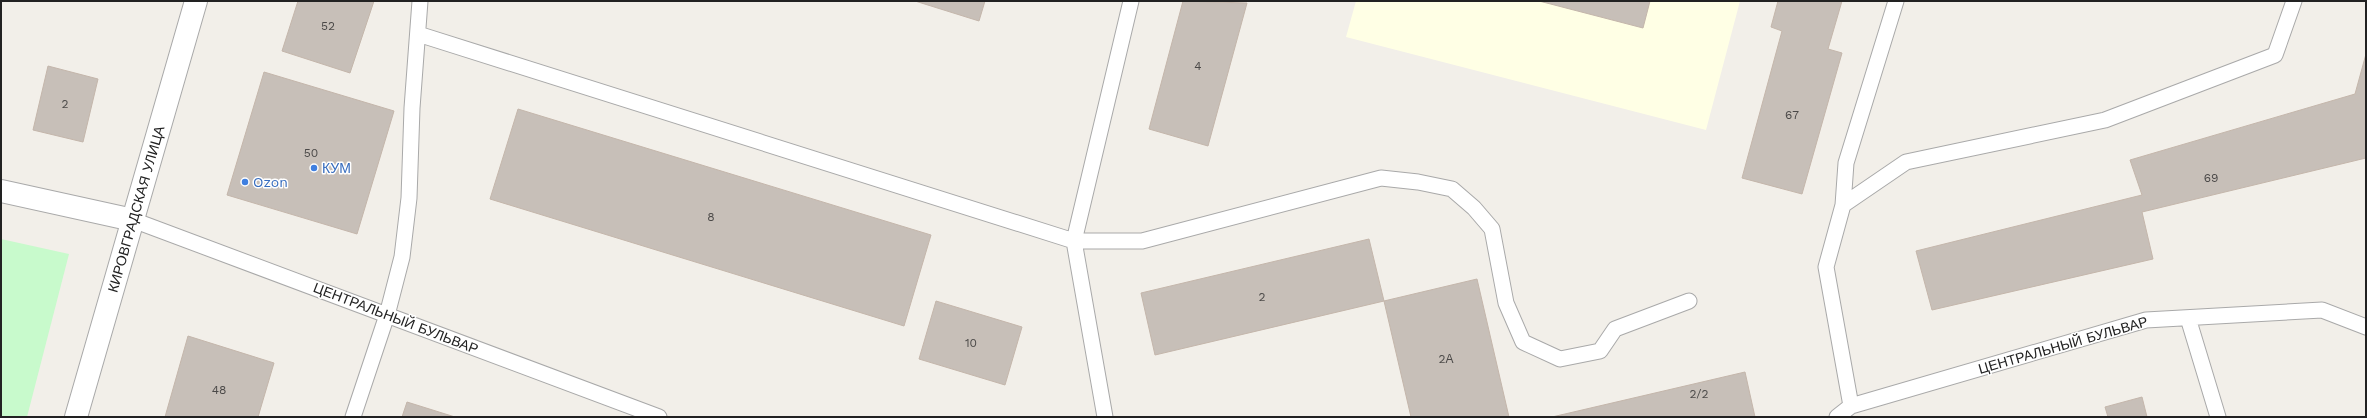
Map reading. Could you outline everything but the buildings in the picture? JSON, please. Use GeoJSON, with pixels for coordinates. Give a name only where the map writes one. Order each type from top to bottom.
{"type":"FeatureCollection","features":[{"type":"Feature","properties":{"kind":"street","name":"КИРОВГРАДСКАЯ УЛИЦА"},"geometry":{"type":"LineString","coordinates":[[76,417],[196,1]]}},
{"type":"Feature","properties":{"kind":"street"},"geometry":{"type":"LineString","coordinates":[[1,191],[133,220]]}},
{"type":"Feature","properties":{"kind":"lane"},"geometry":{"type":"LineString","coordinates":[[354,417],[387,315],[402,257],[409,198],[412,108],[420,1]]}},
{"type":"Feature","properties":{"kind":"lane"},"geometry":{"type":"LineString","coordinates":[[1105,417],[1074,241],[1131,1]]}},
{"type":"Feature","properties":{"kind":"lane"},"geometry":{"type":"LineString","coordinates":[[1851,406],[1826,267],[1843,205],[1846,163],[1896,1]]}},
{"type":"Feature","properties":{"kind":"lane"},"geometry":{"type":"LineString","coordinates":[[1843,205],[1906,162],[2105,120],[2275,55],[2294,1]]}},
{"type":"Feature","properties":{"kind":"lane"},"geometry":{"type":"LineString","coordinates":[[418,34],[1074,241],[1142,241],[1381,178],[1418,182],[1452,189],[1474,208],[1492,230],[1506,303],[1523,342],[1560,359],[1600,351],[1614,329],[1689,301]]}},
{"type":"Feature","properties":{"kind":"lane","name":"ЦЕНТРАЛЬНЫЙ БУЛЬВАР"},"geometry":{"type":"LineString","coordinates":[[133,220],[659,417]]}},
{"type":"Feature","properties":{"kind":"lane","name":"ЦЕНТРАЛЬНЫЙ БУЛЬВАР"},"geometry":{"type":"LineString","coordinates":[[1837,417],[1851,406],[2146,320],[2322,310],[2366,327]]}},
{"type":"Feature","properties":{"kind":"lane"},"geometry":{"type":"LineString","coordinates":[[2188,318],[2218,417]]}},
{"type":"Feature","properties":{"kind":"shaded area"},"geometry":{"type":"Polygon","coordinates":[[[1356,1],[1740,1],[1706,130],[1346,37],[1356,1]]]}},
{"type":"Feature","properties":{"kind":"green space"},"geometry":{"type":"Polygon","coordinates":[[[1,239],[69,254],[27,417],[1,417],[1,239]]]}},
{"type":"Feature","properties":{"kind":"place","name":"КУМ"},"geometry":{"type":"Point","coordinates":[314,168]}},
{"type":"Feature","properties":{"kind":"place","name":"Ozon"},"geometry":{"type":"Point","coordinates":[245,182]}}]}
